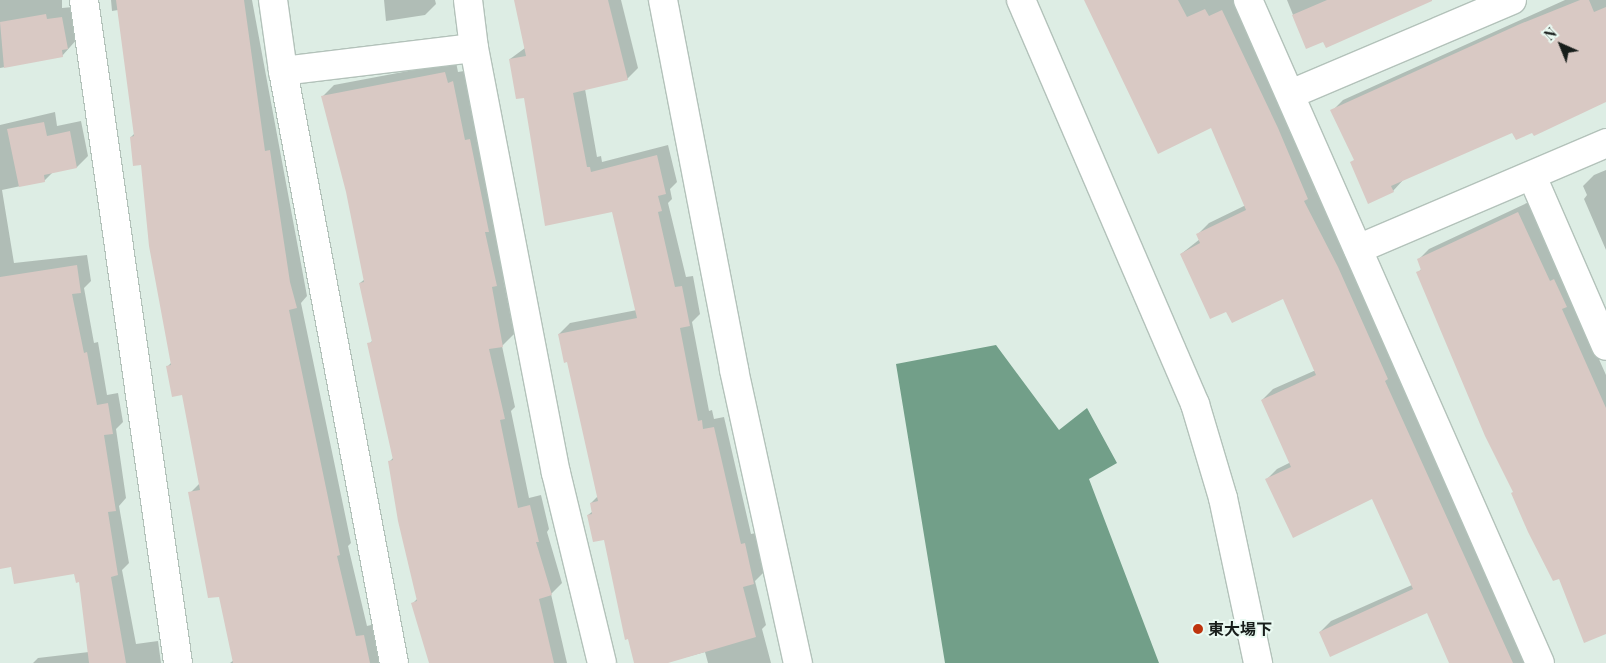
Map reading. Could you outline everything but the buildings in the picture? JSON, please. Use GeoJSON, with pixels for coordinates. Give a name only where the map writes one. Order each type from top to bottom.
{"type":"FeatureCollection","features":[{"type":"Feature","properties":{"kind":"street"},"geometry":{"type":"LineString","coordinates":[[84,0],[178,663]]}},
{"type":"Feature","properties":{"kind":"street"},"geometry":{"type":"LineString","coordinates":[[273,0],[283,71],[394,663]]}},
{"type":"Feature","properties":{"kind":"street"},"geometry":{"type":"LineString","coordinates":[[468,0],[474,48],[556,472],[602,663]]}},
{"type":"Feature","properties":{"kind":"street"},"geometry":{"type":"LineString","coordinates":[[663,0],[730,351],[798,663]]}},
{"type":"Feature","properties":{"kind":"street"},"geometry":{"type":"LineString","coordinates":[[1022,0],[1195,404],[1223,498],[1258,663]]}},
{"type":"Feature","properties":{"kind":"street"},"geometry":{"type":"LineString","coordinates":[[1248,0],[1540,663]]}},
{"type":"Feature","properties":{"kind":"street"},"geometry":{"type":"LineString","coordinates":[[1291,94],[1512,0]]}},
{"type":"Feature","properties":{"kind":"street"},"geometry":{"type":"LineString","coordinates":[[283,71],[474,48]]}},
{"type":"Feature","properties":{"kind":"street"},"geometry":{"type":"LineString","coordinates":[[1358,249],[1606,143]]}},
{"type":"Feature","properties":{"kind":"street"},"geometry":{"type":"LineString","coordinates":[[1532,176],[1606,346]]}},
{"type":"Feature","properties":{"kind":"shaded area"},"geometry":{"type":"Polygon","coordinates":[[[996,345],[1059,430],[1087,408],[1117,463],[1089,479],[1159,663],[945,663],[896,364],[996,345]]]}},
{"type":"Feature","properties":{"kind":"place","name":"東大場下"},"geometry":{"type":"Point","coordinates":[1198,629]}}]}
